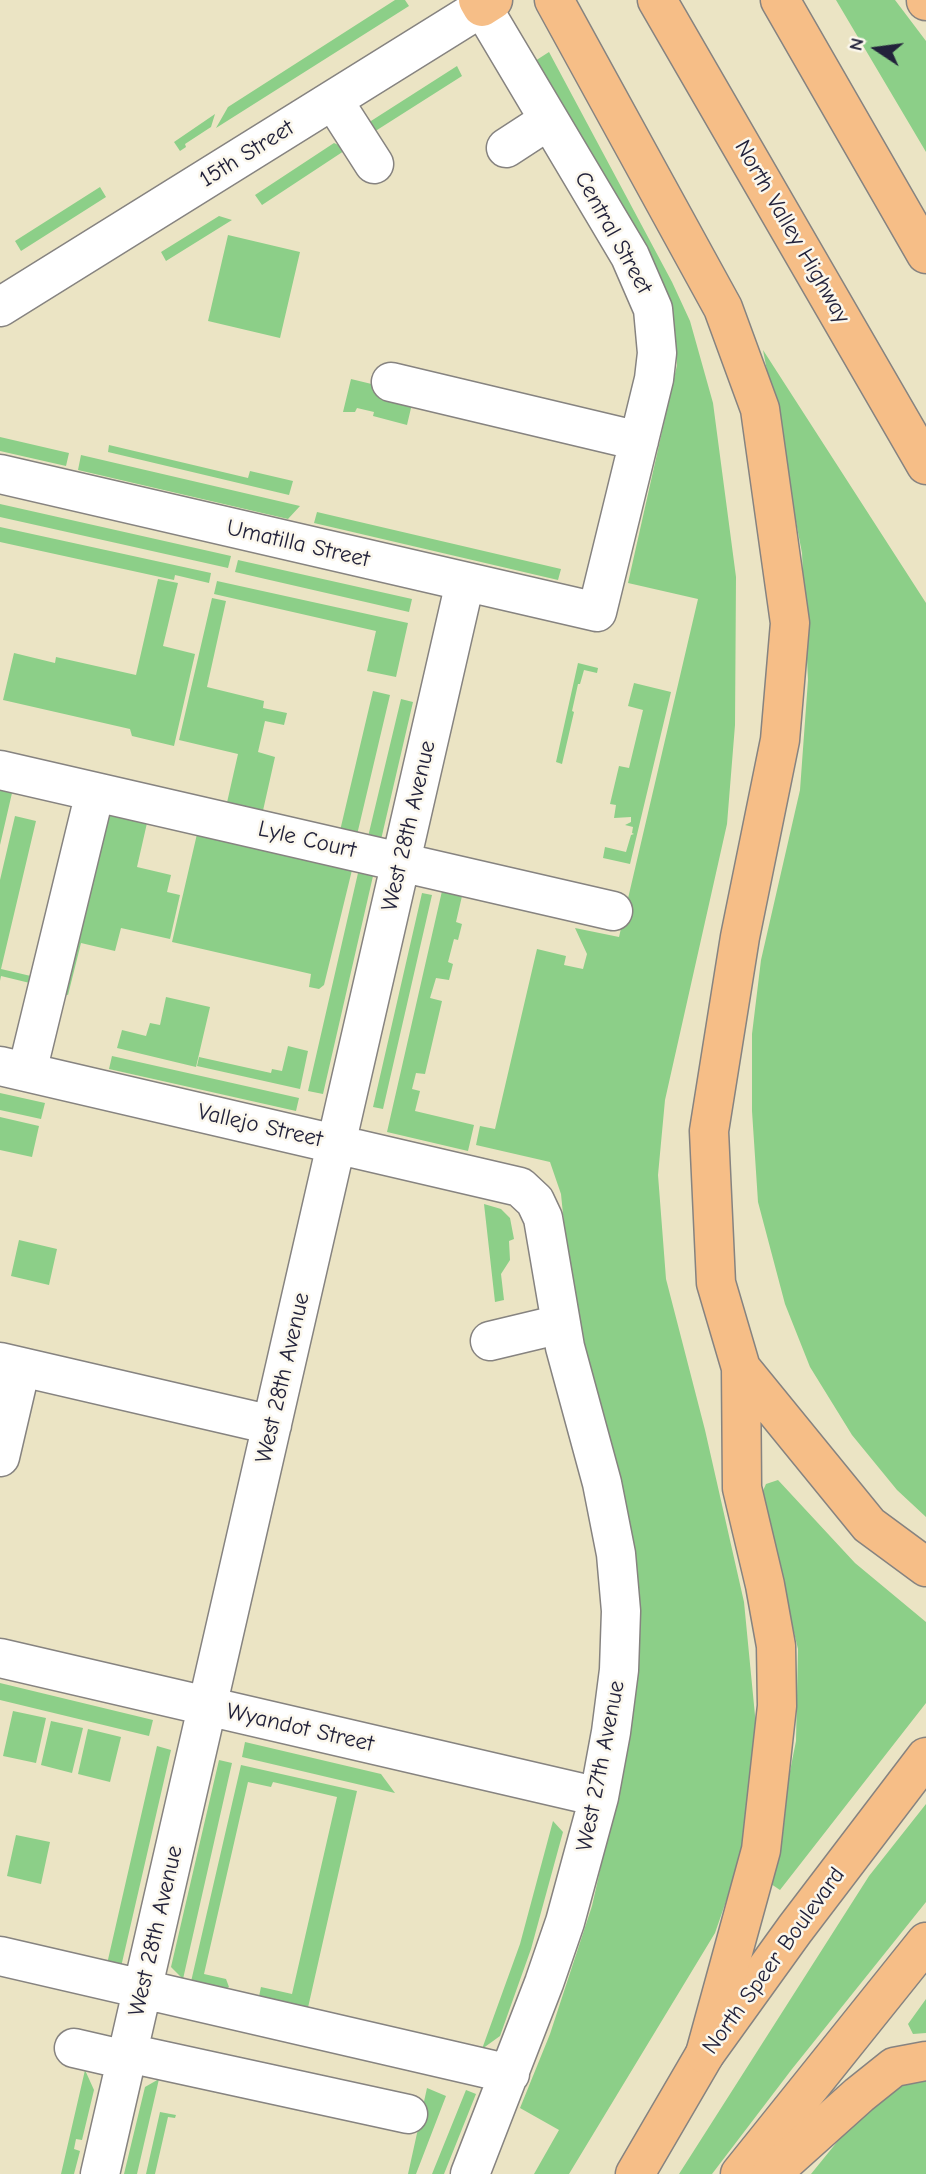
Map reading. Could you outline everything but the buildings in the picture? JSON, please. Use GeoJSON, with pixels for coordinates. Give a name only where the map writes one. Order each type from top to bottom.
{"type":"FeatureCollection","features":[{"type":"Feature","properties":{"kind":"main road"},"geometry":{"type":"LineString","coordinates":[[554,0],[723,308],[760,409],[790,624],[780,740],[738,950],[709,1131],[716,1283],[741,1368],[742,1488],[776,1646],[777,1706],[761,1850],[705,2054]]}},
{"type":"Feature","properties":{"kind":"main road","name":"North Valley Highway"},"geometry":{"type":"LineString","coordinates":[[657,0],[926,464]]}},
{"type":"Feature","properties":{"kind":"main road"},"geometry":{"type":"LineString","coordinates":[[780,0],[926,254]]}},
{"type":"Feature","properties":{"kind":"main road"},"geometry":{"type":"LineString","coordinates":[[741,1368],[869,1525],[926,1567]]}},
{"type":"Feature","properties":{"kind":"main road","name":"North Speer Boulevard"},"geometry":{"type":"LineString","coordinates":[[635,2174],[705,2054],[795,1929],[926,1756]]}},
{"type":"Feature","properties":{"kind":"main road"},"geometry":{"type":"LineString","coordinates":[[740,2174],[926,1942]]}},
{"type":"Feature","properties":{"kind":"main road"},"geometry":{"type":"LineString","coordinates":[[771,2174],[894,2067],[926,2061]]}},
{"type":"Feature","properties":{"kind":"street","name":"15th Street"},"geometry":{"type":"LineString","coordinates":[[0,307],[333,100],[484,2]]}},
{"type":"Feature","properties":{"kind":"street","name":"Central Street"},"geometry":{"type":"LineString","coordinates":[[484,2],[549,120],[630,256],[653,309],[657,354],[654,379],[597,612]]}},
{"type":"Feature","properties":{"kind":"street"},"geometry":{"type":"LineString","coordinates":[[333,100],[374,164]]}},
{"type":"Feature","properties":{"kind":"street"},"geometry":{"type":"LineString","coordinates":[[506,148],[549,120]]}},
{"type":"Feature","properties":{"kind":"street"},"geometry":{"type":"LineString","coordinates":[[391,382],[639,441]]}},
{"type":"Feature","properties":{"kind":"street","name":"Umatilla Street"},"geometry":{"type":"LineString","coordinates":[[0,474],[597,612]]}},
{"type":"Feature","properties":{"kind":"street","name":"West 28th Avenue"},"geometry":{"type":"LineString","coordinates":[[100,2174],[465,582]]}},
{"type":"Feature","properties":{"kind":"street","name":"Lyle Court"},"geometry":{"type":"LineString","coordinates":[[0,770],[613,911]]}},
{"type":"Feature","properties":{"kind":"street"},"geometry":{"type":"LineString","coordinates":[[13,1069],[95,792]]}},
{"type":"Feature","properties":{"kind":"street","name":"Vallejo Street"},"geometry":{"type":"LineString","coordinates":[[13,1069],[520,1187]]}},
{"type":"Feature","properties":{"kind":"street","name":"West 27th Avenue"},"geometry":{"type":"LineString","coordinates":[[470,2174],[510,2074],[565,1922],[599,1797],[619,1670],[620,1600],[616,1554],[602,1483],[561,1324],[543,1218],[536,1201],[520,1187]]}},
{"type":"Feature","properties":{"kind":"street"},"geometry":{"type":"LineString","coordinates":[[491,1341],[561,1324]]}},
{"type":"Feature","properties":{"kind":"street"},"geometry":{"type":"LineString","coordinates":[[0,1457],[10,1364],[272,1425]]}},
{"type":"Feature","properties":{"kind":"street","name":"Wyandot Street"},"geometry":{"type":"LineString","coordinates":[[0,1658],[599,1797]]}},
{"type":"Feature","properties":{"kind":"street"},"geometry":{"type":"LineString","coordinates":[[0,1956],[510,2074]]}},
{"type":"Feature","properties":{"kind":"street"},"geometry":{"type":"LineString","coordinates":[[74,2048],[127,2056],[408,2114]]}},
{"type":"Feature","properties":{"kind":"green space"},"geometry":{"type":"Polygon","coordinates":[[[395,0],[405,0],[409,6],[216,128],[228,107],[395,0]]]}},
{"type":"Feature","properties":{"kind":"green space"},"geometry":{"type":"Polygon","coordinates":[[[836,0],[895,0],[926,41],[926,152],[836,0]]]}},
{"type":"Feature","properties":{"kind":"green space"},"geometry":{"type":"Polygon","coordinates":[[[549,52],[672,282],[690,321],[713,403],[736,577],[735,725],[727,824],[665,1100],[658,1175],[666,1279],[705,1430],[744,1602],[757,1736],[742,1855],[715,1933],[569,2174],[534,2174],[559,2130],[520,2108],[550,2034],[592,1906],[630,1737],[634,1670],[575,1335],[561,1194],[550,1162],[476,1145],[480,1126],[495,1129],[537,949],[566,956],[564,965],[583,969],[587,954],[575,928],[619,937],[698,599],[628,583],[677,365],[674,326],[535,61],[549,52]]]}},
{"type":"Feature","properties":{"kind":"green space"},"geometry":{"type":"Polygon","coordinates":[[[457,66],[462,76],[366,137],[360,128],[457,66]]]}},
{"type":"Feature","properties":{"kind":"green space"},"geometry":{"type":"Polygon","coordinates":[[[215,114],[211,127],[185,144],[186,147],[180,151],[174,142],[215,114]]]}},
{"type":"Feature","properties":{"kind":"green space"},"geometry":{"type":"Polygon","coordinates":[[[334,143],[347,149],[262,205],[255,195],[334,143]]]}},
{"type":"Feature","properties":{"kind":"green space"},"geometry":{"type":"Polygon","coordinates":[[[100,187],[106,197],[21,251],[15,241],[100,187]]]}},
{"type":"Feature","properties":{"kind":"green space"},"geometry":{"type":"Polygon","coordinates":[[[219,216],[232,220],[166,261],[161,252],[219,216]]]}},
{"type":"Feature","properties":{"kind":"green space"},"geometry":{"type":"Polygon","coordinates":[[[228,235],[300,252],[280,338],[208,321],[228,235]]]}},
{"type":"Feature","properties":{"kind":"green space"},"geometry":{"type":"Polygon","coordinates":[[[763,350],[926,603],[926,1517],[897,1490],[852,1435],[810,1367],[785,1304],[758,1202],[752,1111],[752,1034],[761,960],[800,790],[808,680],[802,553],[763,350]]]}},
{"type":"Feature","properties":{"kind":"green space"},"geometry":{"type":"Polygon","coordinates":[[[351,379],[425,397],[411,408],[407,425],[373,416],[374,412],[357,408],[355,412],[343,412],[351,379]]]}},
{"type":"Feature","properties":{"kind":"green space"},"geometry":{"type":"Polygon","coordinates":[[[0,437],[69,453],[66,466],[0,451],[0,437]]]}},
{"type":"Feature","properties":{"kind":"green space"},"geometry":{"type":"Polygon","coordinates":[[[109,445],[248,478],[250,471],[293,481],[289,495],[108,452],[109,445]]]}},
{"type":"Feature","properties":{"kind":"green space"},"geometry":{"type":"Polygon","coordinates":[[[81,455],[300,506],[288,519],[78,470],[81,455]]]}},
{"type":"Feature","properties":{"kind":"green space"},"geometry":{"type":"Polygon","coordinates":[[[0,504],[231,556],[228,568],[0,517],[0,504]]]}},
{"type":"Feature","properties":{"kind":"green space"},"geometry":{"type":"Polygon","coordinates":[[[317,512],[561,569],[558,580],[314,523],[317,512]]]}},
{"type":"Feature","properties":{"kind":"green space"},"geometry":{"type":"Polygon","coordinates":[[[0,527],[211,573],[209,583],[175,575],[174,580],[0,542],[0,527]]]}},
{"type":"Feature","properties":{"kind":"green space"},"geometry":{"type":"Polygon","coordinates":[[[238,560],[412,599],[409,612],[235,572],[238,560]]]}},
{"type":"Feature","properties":{"kind":"green space"},"geometry":{"type":"Polygon","coordinates":[[[158,579],[178,583],[163,646],[195,654],[174,746],[132,736],[130,729],[3,700],[14,653],[55,663],[56,657],[136,675],[158,579]]]}},
{"type":"Feature","properties":{"kind":"green space"},"geometry":{"type":"Polygon","coordinates":[[[217,581],[408,623],[396,677],[367,671],[376,631],[214,594],[217,581]]]}},
{"type":"Feature","properties":{"kind":"green space"},"geometry":{"type":"Polygon","coordinates":[[[212,598],[226,601],[207,687],[264,701],[263,708],[287,713],[284,725],[265,721],[258,752],[275,757],[262,815],[226,807],[238,754],[179,740],[212,598]]]}},
{"type":"Feature","properties":{"kind":"green space"},"geometry":{"type":"Polygon","coordinates":[[[578,663],[598,668],[597,673],[584,670],[578,684],[562,764],[556,762],[578,663]]]}},
{"type":"Feature","properties":{"kind":"green space"},"geometry":{"type":"Polygon","coordinates":[[[634,683],[671,692],[630,864],[603,858],[605,847],[626,852],[631,835],[634,834],[633,827],[625,825],[631,822],[631,817],[614,818],[616,805],[610,804],[619,766],[629,768],[643,710],[628,706],[634,683]]]}},
{"type":"Feature","properties":{"kind":"green space"},"geometry":{"type":"Polygon","coordinates":[[[373,691],[390,695],[356,839],[339,835],[373,691]]]}},
{"type":"Feature","properties":{"kind":"green space"},"geometry":{"type":"Polygon","coordinates":[[[401,699],[413,702],[380,844],[367,841],[401,699]]]}},
{"type":"Feature","properties":{"kind":"green space"},"geometry":{"type":"Polygon","coordinates":[[[0,790],[12,793],[0,845],[0,790]]]}},
{"type":"Feature","properties":{"kind":"green space"},"geometry":{"type":"Polygon","coordinates":[[[103,812],[147,823],[137,867],[171,875],[167,892],[180,895],[170,939],[121,928],[115,951],[81,943],[68,995],[60,993],[103,812]]]}},
{"type":"Feature","properties":{"kind":"green space"},"geometry":{"type":"Polygon","coordinates":[[[15,816],[36,821],[1,969],[35,977],[34,984],[1,976],[0,981],[0,880],[15,816]]]}},
{"type":"Feature","properties":{"kind":"green space"},"geometry":{"type":"Polygon","coordinates":[[[197,834],[352,870],[324,985],[319,989],[309,987],[311,974],[172,942],[197,834]]]}},
{"type":"Feature","properties":{"kind":"green space"},"geometry":{"type":"Polygon","coordinates":[[[358,873],[373,876],[323,1094],[308,1091],[358,873]]]}},
{"type":"Feature","properties":{"kind":"green space"},"geometry":{"type":"Polygon","coordinates":[[[442,891],[462,896],[456,922],[462,924],[458,940],[454,939],[448,962],[453,964],[449,980],[436,978],[430,998],[442,1001],[425,1074],[416,1073],[412,1089],[420,1091],[415,1111],[474,1125],[468,1151],[387,1132],[442,891]]]}},
{"type":"Feature","properties":{"kind":"green space"},"geometry":{"type":"Polygon","coordinates":[[[422,893],[432,895],[383,1109],[373,1107],[422,893]]]}},
{"type":"Feature","properties":{"kind":"green space"},"geometry":{"type":"Polygon","coordinates":[[[166,997],[210,1007],[196,1067],[117,1048],[122,1030],[146,1036],[150,1023],[160,1025],[166,997]]]}},
{"type":"Feature","properties":{"kind":"green space"},"geometry":{"type":"Polygon","coordinates":[[[288,1046],[308,1051],[300,1089],[197,1066],[199,1057],[271,1073],[272,1069],[282,1071],[288,1046]]]}},
{"type":"Feature","properties":{"kind":"green space"},"geometry":{"type":"Polygon","coordinates":[[[112,1056],[299,1098],[296,1111],[109,1069],[112,1056]]]}},
{"type":"Feature","properties":{"kind":"green space"},"geometry":{"type":"Polygon","coordinates":[[[0,1093],[45,1103],[41,1119],[0,1110],[0,1093]]]}},
{"type":"Feature","properties":{"kind":"green space"},"geometry":{"type":"Polygon","coordinates":[[[0,1117],[39,1126],[32,1157],[0,1150],[0,1117]]]}},
{"type":"Feature","properties":{"kind":"green space"},"geometry":{"type":"Polygon","coordinates":[[[484,1204],[501,1209],[510,1218],[514,1239],[509,1241],[510,1260],[501,1274],[504,1300],[495,1302],[484,1204]]]}},
{"type":"Feature","properties":{"kind":"green space"},"geometry":{"type":"Polygon","coordinates":[[[19,1240],[57,1249],[49,1285],[11,1276],[19,1240]]]}},
{"type":"Feature","properties":{"kind":"green space"},"geometry":{"type":"Polygon","coordinates":[[[778,1480],[855,1563],[926,1622],[926,1703],[780,1890],[768,1882],[796,1741],[798,1649],[761,1495],[766,1484],[778,1480]]]}},
{"type":"Feature","properties":{"kind":"green space"},"geometry":{"type":"Polygon","coordinates":[[[0,1683],[153,1720],[149,1736],[0,1700],[0,1683]]]}},
{"type":"Feature","properties":{"kind":"green space"},"geometry":{"type":"Polygon","coordinates":[[[13,1711],[46,1718],[36,1763],[3,1756],[13,1711]]]}},
{"type":"Feature","properties":{"kind":"green space"},"geometry":{"type":"Polygon","coordinates":[[[51,1721],[83,1728],[72,1773],[41,1765],[51,1721]]]}},
{"type":"Feature","properties":{"kind":"green space"},"geometry":{"type":"Polygon","coordinates":[[[88,1729],[121,1737],[110,1782],[78,1774],[88,1729]]]}},
{"type":"Feature","properties":{"kind":"green space"},"geometry":{"type":"Polygon","coordinates":[[[245,1742],[381,1774],[395,1793],[242,1757],[245,1742]]]}},
{"type":"Feature","properties":{"kind":"green space"},"geometry":{"type":"Polygon","coordinates":[[[157,1746],[171,1750],[121,1967],[107,1964],[157,1746]]]}},
{"type":"Feature","properties":{"kind":"green space"},"geometry":{"type":"Polygon","coordinates":[[[219,1760],[232,1763],[183,1979],[171,1967],[219,1760]]]}},
{"type":"Feature","properties":{"kind":"green space"},"geometry":{"type":"Polygon","coordinates":[[[241,1765],[357,1791],[307,2012],[258,2001],[261,1987],[292,1994],[337,1797],[273,1782],[271,1787],[248,1782],[204,1974],[226,1979],[229,1987],[219,1993],[190,1986],[241,1765]]]}},
{"type":"Feature","properties":{"kind":"green space"},"geometry":{"type":"Polygon","coordinates":[[[926,1804],[926,1902],[712,2174],[679,2174],[869,1876],[926,1804]]]}},
{"type":"Feature","properties":{"kind":"green space"},"geometry":{"type":"Polygon","coordinates":[[[553,1821],[563,1832],[531,1949],[500,2036],[482,2049],[520,1944],[553,1821]]]}},
{"type":"Feature","properties":{"kind":"green space"},"geometry":{"type":"Polygon","coordinates":[[[16,1835],[50,1842],[41,1884],[7,1876],[16,1835]]]}},
{"type":"Feature","properties":{"kind":"green space"},"geometry":{"type":"Polygon","coordinates":[[[926,1999],[926,2033],[913,2034],[908,2024],[926,1999]]]}},
{"type":"Feature","properties":{"kind":"green space"},"geometry":{"type":"Polygon","coordinates":[[[85,2070],[94,2090],[82,2140],[76,2139],[74,2149],[80,2151],[74,2174],[61,2174],[85,2070]]]}},
{"type":"Feature","properties":{"kind":"green space"},"geometry":{"type":"Polygon","coordinates":[[[926,2076],[926,2174],[811,2174],[850,2126],[893,2089],[917,2077],[926,2076]]]}},
{"type":"Feature","properties":{"kind":"green space"},"geometry":{"type":"Polygon","coordinates":[[[159,2079],[137,2174],[124,2174],[145,2087],[159,2079]]]}},
{"type":"Feature","properties":{"kind":"green space"},"geometry":{"type":"Polygon","coordinates":[[[427,2088],[446,2096],[416,2174],[408,2174],[427,2088]]]}},
{"type":"Feature","properties":{"kind":"green space"},"geometry":{"type":"Polygon","coordinates":[[[466,2090],[476,2094],[444,2174],[432,2174],[466,2090]]]}},
{"type":"Feature","properties":{"kind":"green space"},"geometry":{"type":"Polygon","coordinates":[[[160,2112],[176,2115],[175,2118],[168,2117],[155,2174],[146,2174],[160,2112]]]}}]}
